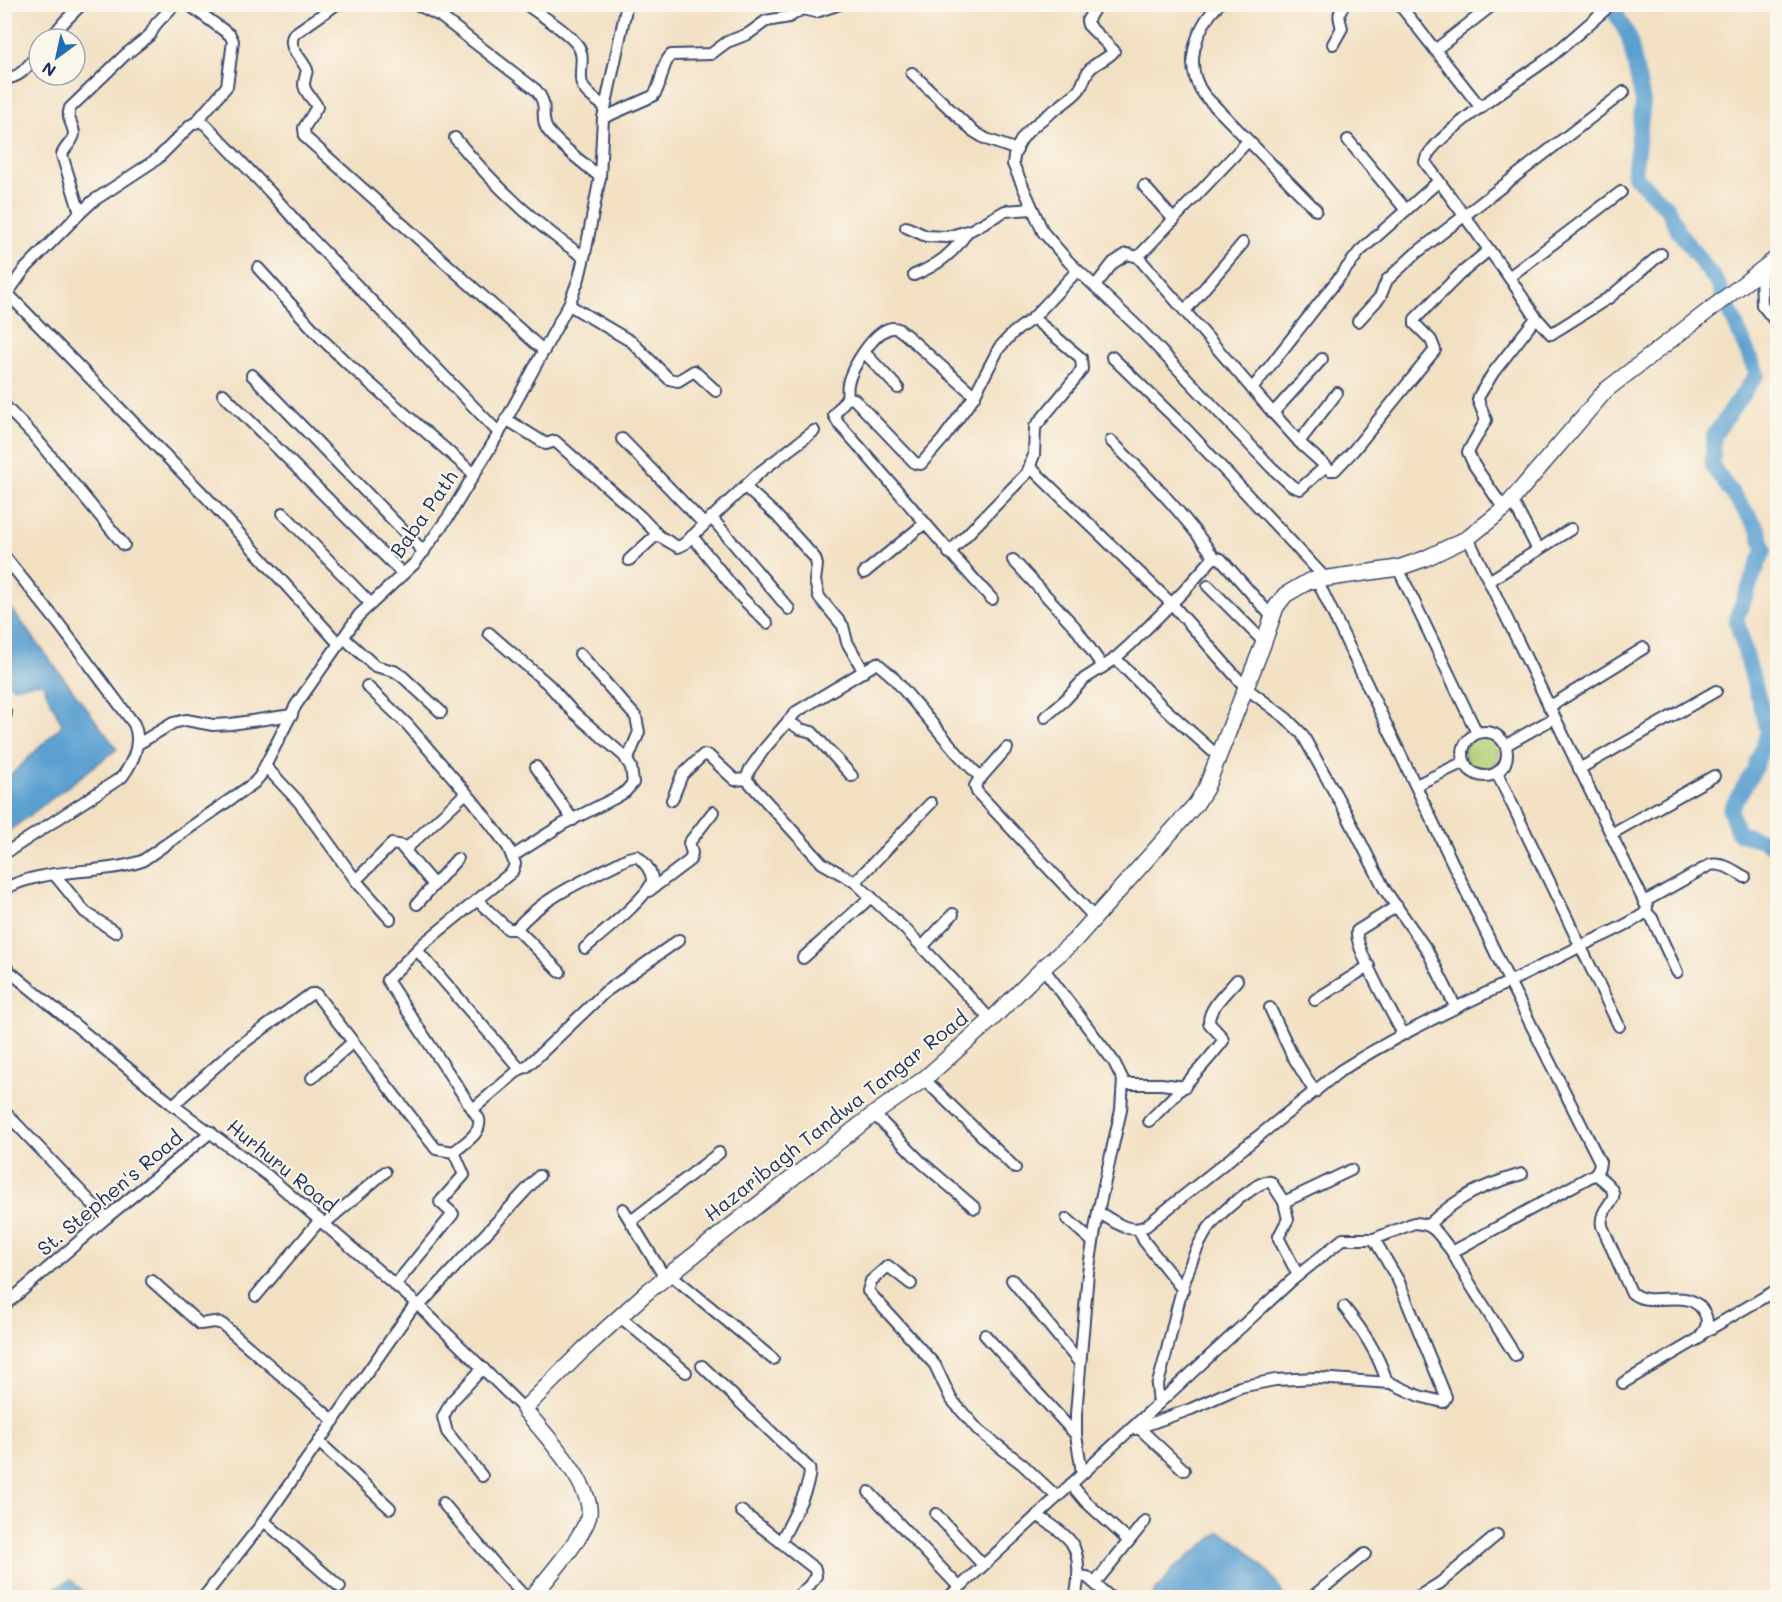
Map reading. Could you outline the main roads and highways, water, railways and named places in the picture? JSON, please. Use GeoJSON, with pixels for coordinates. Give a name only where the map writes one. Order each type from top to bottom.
{"type":"FeatureCollection","features":[{"type":"Feature","properties":{"kind":"main road","name":"Hazaribagh Tandwa Tangar Road"},"geometry":{"type":"LineString","coordinates":[[531,1598],[575,1540],[589,1513],[586,1495],[568,1463],[524,1409],[619,1316],[874,1114],[924,1079],[991,1020],[1043,968],[1074,941],[1196,804],[1206,788],[1276,607],[1285,595],[1309,581],[1398,568],[1424,559],[1468,538],[1508,505],[1602,394],[1778,257]]}},
{"type":"Feature","properties":{"kind":"water"},"geometry":{"type":"Polygon","coordinates":[[[5,600],[117,749],[5,834],[5,781],[62,725],[42,683],[12,687],[5,678],[5,600]]]}},
{"type":"Feature","properties":{"kind":"water"},"geometry":{"type":"Polygon","coordinates":[[[1220,1532],[1237,1542],[1257,1560],[1274,1580],[1284,1597],[1151,1597],[1173,1569],[1220,1532]]]}},
{"type":"Feature","properties":{"kind":"water"},"geometry":{"type":"Polygon","coordinates":[[[71,1580],[89,1597],[44,1597],[54,1588],[71,1580]]]}},
{"type":"Feature","properties":{"kind":"waterway"},"geometry":{"type":"LineString","coordinates":[[1610,4],[1629,37],[1643,102],[1634,175],[1668,209],[1678,231],[1718,284],[1757,374],[1714,435],[1712,466],[1759,530],[1764,550],[1736,619],[1768,732],[1754,770],[1730,810],[1738,833],[1762,840],[1778,849]]}}]}
